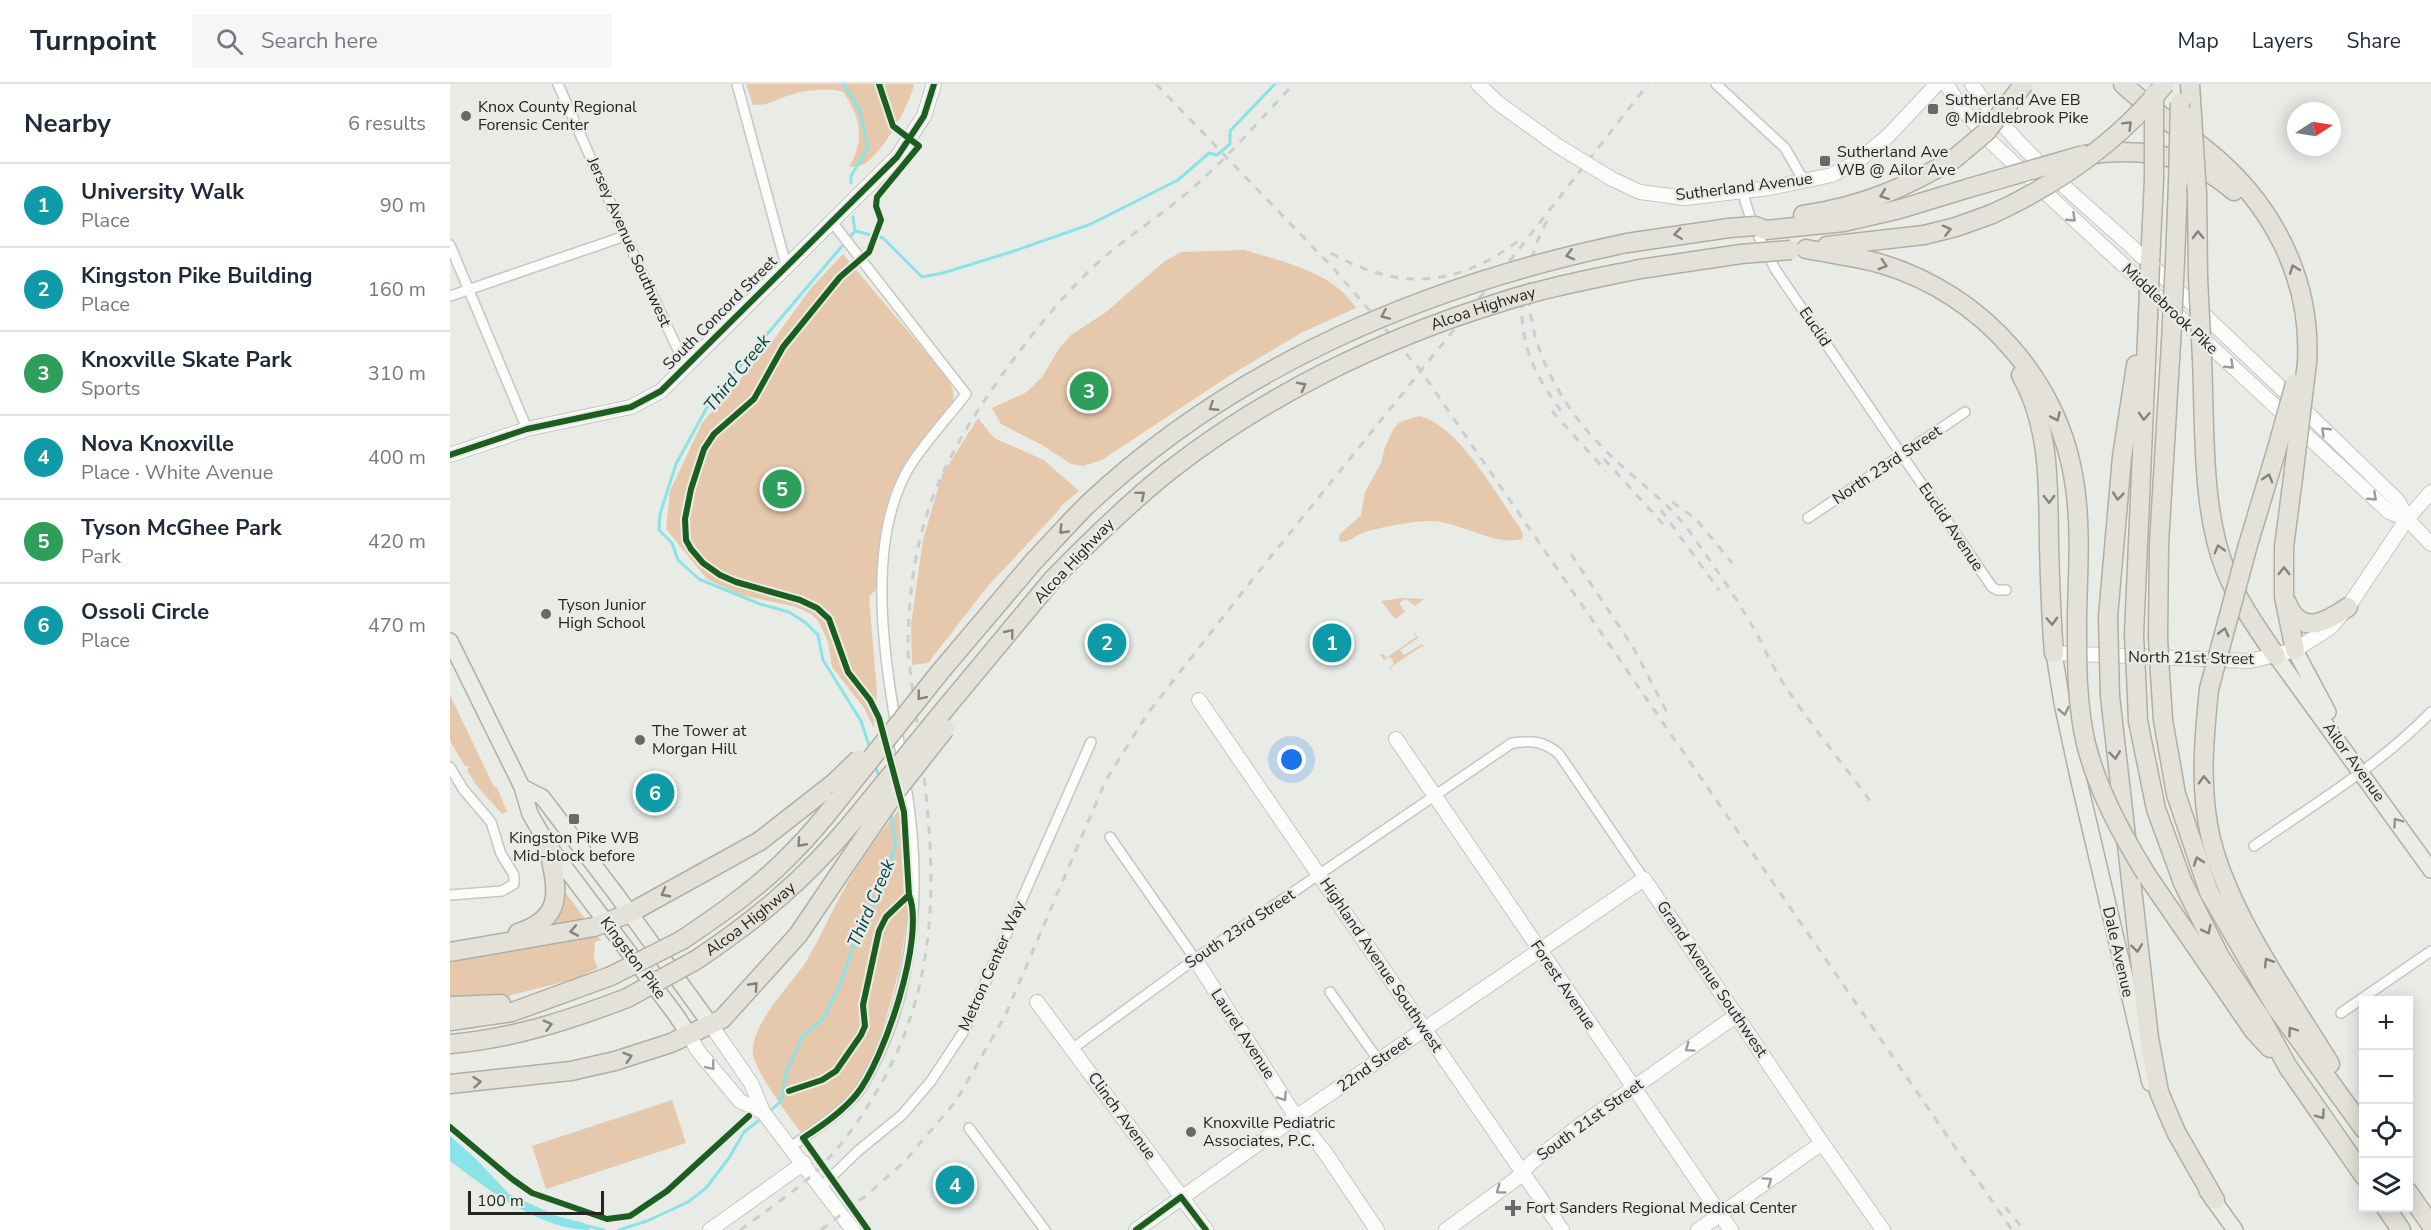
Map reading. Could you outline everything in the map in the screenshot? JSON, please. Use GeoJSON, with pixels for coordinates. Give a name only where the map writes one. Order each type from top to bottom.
{"type":"FeatureCollection","features":[{"type":"Feature","properties":{"kind":"highway"},"geometry":{"type":"LineString","coordinates":[[1781,224],[1881,197],[1916,181],[1954,159],[1986,132],[2024,84]]}},
{"type":"Feature","properties":{"kind":"highway"},"geometry":{"type":"LineString","coordinates":[[2123,84],[2145,105],[2207,150],[2254,196],[2271,223],[2296,273],[2308,334],[2284,547],[2284,597],[2295,650]]}},
{"type":"Feature","properties":{"kind":"highway"},"geometry":{"type":"LineString","coordinates":[[2179,84],[2186,110],[2197,194],[2198,277],[2207,467],[2213,528],[2225,569],[2249,618],[2276,656]]}},
{"type":"Feature","properties":{"kind":"highway"},"geometry":{"type":"LineString","coordinates":[[2190,84],[2178,183],[2159,544],[2158,638],[2163,720],[2176,794],[2209,892],[2275,1006],[2359,1122]]}},
{"type":"Feature","properties":{"kind":"highway"},"geometry":{"type":"LineString","coordinates":[[2158,85],[2152,234],[2146,314],[2134,635],[2138,721],[2156,809],[2183,883],[2220,957],[2262,1020],[2288,1067],[2359,1169]]}},
{"type":"Feature","properties":{"kind":"highway"},"geometry":{"type":"LineString","coordinates":[[1799,249],[1924,235],[1992,214],[2027,198],[2085,162],[2120,134],[2145,109],[2158,85]]}},
{"type":"Feature","properties":{"kind":"highway"},"geometry":{"type":"LineString","coordinates":[[1781,224],[1844,222],[1900,209],[2084,155],[2129,151],[2169,156],[2190,163],[2219,178],[2271,223]]}},
{"type":"Feature","properties":{"kind":"highway","name":"Alcoa Highway"},"geometry":{"type":"LineString","coordinates":[[450,1021],[512,1012],[611,976],[682,940],[715,918],[766,878],[794,852],[837,791],[902,719],[1034,561],[1087,505],[1188,423],[1271,370],[1317,345],[1420,301],[1481,279],[1627,243],[1729,228],[1755,226],[1766,230],[1781,224]]}},
{"type":"Feature","properties":{"kind":"highway"},"geometry":{"type":"LineString","coordinates":[[1799,249],[1882,264],[1943,290],[1991,327],[2018,356],[2047,398],[2059,423],[2069,456],[2078,513],[2076,669],[2086,744],[2108,806],[2146,874],[2254,1031],[2288,1067]]}},
{"type":"Feature","properties":{"kind":"highway","name":"Alcoa Highway"},"geometry":{"type":"LineString","coordinates":[[450,1044],[521,1032],[593,1011],[627,998],[696,960],[767,909],[801,880],[850,825],[1053,579],[1098,533],[1169,471],[1211,441],[1298,388],[1379,348],[1495,304],[1556,287],[1641,269],[1740,254],[1799,249]]}},
{"type":"Feature","properties":{"kind":"highway"},"geometry":{"type":"LineString","coordinates":[[2146,314],[2122,457],[2108,617],[2110,696],[2146,1016],[2159,1092],[2176,1132],[2215,1200]]}},
{"type":"Feature","properties":{"kind":"highway"},"geometry":{"type":"LineString","coordinates":[[1991,327],[2026,383],[2043,434],[2049,486],[2054,653]]}},
{"type":"Feature","properties":{"kind":"highway"},"geometry":{"type":"LineString","coordinates":[[2304,360],[2248,545],[2209,689],[2204,741],[2204,786],[2211,838],[2224,878],[2253,936],[2359,1112]]}},
{"type":"Feature","properties":{"kind":"highway"},"geometry":{"type":"LineString","coordinates":[[2284,597],[2291,612],[2300,620],[2313,625],[2323,623],[2348,607]]}},
{"type":"Feature","properties":{"kind":"highway"},"geometry":{"type":"LineString","coordinates":[[450,1084],[571,1071],[615,1061],[689,1035],[722,1019],[798,934],[897,790],[945,729],[989,658]]}},
{"type":"Feature","properties":{"kind":"highway"},"geometry":{"type":"LineString","coordinates":[[450,952],[594,927],[630,913],[760,841],[837,791]]}},
{"type":"Feature","properties":{"kind":"highway"},"geometry":{"type":"LineString","coordinates":[[470,949],[530,929],[549,914],[557,891],[548,845]]}},
{"type":"Feature","properties":{"kind":"highway"},"geometry":{"type":"LineString","coordinates":[[450,1006],[512,1003],[556,996]]}},
{"type":"Feature","properties":{"kind":"highway"},"geometry":{"type":"LineString","coordinates":[[450,1052],[521,1032]]}},
{"type":"Feature","properties":{"kind":"highway"},"geometry":{"type":"LineString","coordinates":[[2413,1198],[2431,1225]]}},
{"type":"Feature","properties":{"kind":"highway"},"geometry":{"type":"LineString","coordinates":[[2389,1212],[2401,1230]]}},
{"type":"Feature","properties":{"kind":"main road","name":"Kingston Pike"},"geometry":{"type":"LineString","coordinates":[[450,641],[522,787],[530,814],[548,845],[689,1035]]}},
{"type":"Feature","properties":{"kind":"main road"},"geometry":{"type":"LineString","coordinates":[[2295,650],[2358,767]]}},
{"type":"Feature","properties":{"kind":"main road","name":"Dale Avenue"},"geometry":{"type":"LineString","coordinates":[[2054,653],[2078,777],[2153,1095],[2177,1147],[2196,1179],[2215,1200],[2235,1230]]}},
{"type":"Feature","properties":{"kind":"main road","name":"Ailor Avenue"},"geometry":{"type":"LineString","coordinates":[[2276,656],[2431,870]]}},
{"type":"Feature","properties":{"kind":"main road","name":"Kingston Pike"},"geometry":{"type":"LineString","coordinates":[[522,787],[542,797],[711,1025]]}},
{"type":"Feature","properties":{"kind":"street","name":"Jersey Avenue Southwest"},"geometry":{"type":"LineString","coordinates":[[558,84],[686,368]]}},
{"type":"Feature","properties":{"kind":"street"},"geometry":{"type":"LineString","coordinates":[[736,84],[786,265]]}},
{"type":"Feature","properties":{"kind":"street","name":"South Concord Street"},"geometry":{"type":"LineString","coordinates":[[450,455],[527,429],[632,407],[661,391],[786,265],[897,158],[924,116],[934,84]]}},
{"type":"Feature","properties":{"kind":"street","name":"Sutherland Avenue"},"geometry":{"type":"LineString","coordinates":[[1478,84],[1498,103],[1558,146],[1612,179],[1640,192],[1672,197],[1742,191],[1804,182],[1832,175],[1858,161],[1887,137],[1937,84]]}},
{"type":"Feature","properties":{"kind":"street"},"geometry":{"type":"LineString","coordinates":[[1716,84],[1785,148],[1804,182]]}},
{"type":"Feature","properties":{"kind":"street","name":"Middlebrook Pike"},"geometry":{"type":"LineString","coordinates":[[1946,84],[1963,110],[2001,151],[2389,512],[2407,519]]}},
{"type":"Feature","properties":{"kind":"street","name":"Middlebrook Pike"},"geometry":{"type":"LineString","coordinates":[[1972,84],[1982,100],[2024,146],[2220,329],[2398,501],[2407,519],[2431,544]]}},
{"type":"Feature","properties":{"kind":"street","name":"Euclid"},"geometry":{"type":"LineString","coordinates":[[1742,191],[1752,223],[1768,258],[1903,455]]}},
{"type":"Feature","properties":{"kind":"street"},"geometry":{"type":"LineString","coordinates":[[791,1147],[829,1121],[856,1095],[884,1043],[898,1004],[909,952],[914,878],[910,806],[888,679],[882,614],[886,533],[895,498],[908,469],[966,394],[831,222]]}},
{"type":"Feature","properties":{"kind":"street"},"geometry":{"type":"LineString","coordinates":[[450,296],[625,236]]}},
{"type":"Feature","properties":{"kind":"street"},"geometry":{"type":"LineString","coordinates":[[450,245],[527,429]]}},
{"type":"Feature","properties":{"kind":"street","name":"North 23rd Street"},"geometry":{"type":"LineString","coordinates":[[1808,518],[1965,412]]}},
{"type":"Feature","properties":{"kind":"street","name":"Euclid Avenue"},"geometry":{"type":"LineString","coordinates":[[1903,455],[1992,587],[1997,590],[2006,590]]}},
{"type":"Feature","properties":{"kind":"street","name":"North 21st Street"},"geometry":{"type":"LineString","coordinates":[[2054,653],[2250,661],[2295,650],[2331,627],[2348,607],[2407,519],[2431,492]]}},
{"type":"Feature","properties":{"kind":"street","name":"Highland Avenue Southwest"},"geometry":{"type":"LineString","coordinates":[[1198,700],[1562,1230]]}},
{"type":"Feature","properties":{"kind":"street"},"geometry":{"type":"LineString","coordinates":[[2254,846],[2358,767],[2412,731],[2431,712]]}},
{"type":"Feature","properties":{"kind":"street","name":"Forest Avenue"},"geometry":{"type":"LineString","coordinates":[[1396,739],[1635,1086],[1731,1230]]}},
{"type":"Feature","properties":{"kind":"street","name":"South 23rd Street"},"geometry":{"type":"LineString","coordinates":[[1072,1049],[1194,959],[1500,750],[1512,743],[1532,741]]}},
{"type":"Feature","properties":{"kind":"street","name":"Grand Avenue Southwest"},"geometry":{"type":"LineString","coordinates":[[1532,741],[1542,742],[1559,754],[1883,1230]]}},
{"type":"Feature","properties":{"kind":"street","name":"Metron Center Way"},"geometry":{"type":"LineString","coordinates":[[821,1187],[858,1151],[902,1115],[931,1081],[964,1031],[1091,742]]}},
{"type":"Feature","properties":{"kind":"street"},"geometry":{"type":"LineString","coordinates":[[450,767],[463,789],[490,822],[501,854],[514,875],[514,884],[502,891],[450,895]]}},
{"type":"Feature","properties":{"kind":"street","name":"Laurel Avenue"},"geometry":{"type":"LineString","coordinates":[[1110,837],[1194,959],[1296,1117],[1324,1151],[1377,1230]]}},
{"type":"Feature","properties":{"kind":"street","name":"22nd Street"},"geometry":{"type":"LineString","coordinates":[[1136,1230],[1296,1117],[1644,879]]}},
{"type":"Feature","properties":{"kind":"street"},"geometry":{"type":"LineString","coordinates":[[2341,1013],[2431,951]]}},
{"type":"Feature","properties":{"kind":"street"},"geometry":{"type":"LineString","coordinates":[[1330,992],[1379,1061]]}},
{"type":"Feature","properties":{"kind":"street","name":"Clinch Avenue"},"geometry":{"type":"LineString","coordinates":[[1037,1002],[1206,1230]]}},
{"type":"Feature","properties":{"kind":"street","name":"South 21st Street"},"geometry":{"type":"LineString","coordinates":[[1446,1230],[1516,1179],[1571,1132],[1737,1015]]}},
{"type":"Feature","properties":{"kind":"street","name":"Kingston Pike"},"geometry":{"type":"LineString","coordinates":[[711,1025],[751,1083],[763,1112],[853,1230]]}},
{"type":"Feature","properties":{"kind":"street","name":"Kingston Pike"},"geometry":{"type":"LineString","coordinates":[[689,1035],[698,1051],[740,1101],[763,1112]]}},
{"type":"Feature","properties":{"kind":"street"},"geometry":{"type":"LineString","coordinates":[[969,1128],[1045,1230]]}},
{"type":"Feature","properties":{"kind":"street"},"geometry":{"type":"LineString","coordinates":[[1698,1230],[1822,1143]]}},
{"type":"Feature","properties":{"kind":"street"},"geometry":{"type":"LineString","coordinates":[[710,1230],[804,1163]]}},
{"type":"Feature","properties":{"kind":"shaded area"},"geometry":{"type":"Polygon","coordinates":[[[746,84],[914,84],[901,116],[879,151],[864,164],[849,167],[857,147],[859,129],[854,110],[843,92],[824,89],[810,91],[753,105],[746,84]]]}},
{"type":"Feature","properties":{"kind":"shaded area"},"geometry":{"type":"Polygon","coordinates":[[[1244,250],[1290,264],[1321,277],[1334,285],[1356,308],[1301,333],[1229,376],[1102,460],[1083,466],[1071,464],[1042,445],[1001,424],[992,408],[1027,392],[1042,377],[1060,347],[1071,335],[1106,312],[1165,261],[1181,252],[1244,250]]]}},
{"type":"Feature","properties":{"kind":"shaded area"},"geometry":{"type":"Polygon","coordinates":[[[843,254],[943,373],[953,394],[951,409],[898,477],[887,502],[880,544],[879,586],[869,597],[877,693],[874,728],[864,708],[832,667],[828,642],[819,622],[811,614],[796,607],[741,595],[707,579],[666,529],[670,491],[702,423],[767,349],[811,288],[843,254]]]}},
{"type":"Feature","properties":{"kind":"shaded area"},"geometry":{"type":"Polygon","coordinates":[[[1419,416],[1434,422],[1448,432],[1476,463],[1520,528],[1522,539],[1499,539],[1450,524],[1427,521],[1386,527],[1362,533],[1347,541],[1339,540],[1339,535],[1361,515],[1365,492],[1381,463],[1385,447],[1394,428],[1400,422],[1419,416]]]}},
{"type":"Feature","properties":{"kind":"shaded area"},"geometry":{"type":"Polygon","coordinates":[[[978,418],[994,438],[1044,460],[1079,491],[1060,507],[988,586],[928,663],[912,665],[911,625],[923,540],[942,475],[978,418]]]}},
{"type":"Feature","properties":{"kind":"shaded area"},"geometry":{"type":"Polygon","coordinates":[[[1402,598],[1424,599],[1415,606],[1406,599],[1399,603],[1405,612],[1395,619],[1381,601],[1402,598]]]}},
{"type":"Feature","properties":{"kind":"shaded area"},"geometry":{"type":"Polygon","coordinates":[[[1413,631],[1418,638],[1400,650],[1404,655],[1422,644],[1427,650],[1422,646],[1391,667],[1393,672],[1390,667],[1394,663],[1390,657],[1384,660],[1380,654],[1386,658],[1416,637],[1413,631]]]}},
{"type":"Feature","properties":{"kind":"shaded area"},"geometry":{"type":"Polygon","coordinates":[[[450,695],[494,787],[497,787],[507,812],[502,814],[476,785],[467,770],[468,766],[465,766],[450,741],[450,695]]]}},
{"type":"Feature","properties":{"kind":"shaded area"},"geometry":{"type":"Polygon","coordinates":[[[905,802],[911,890],[900,967],[880,1041],[862,1081],[850,1098],[833,1113],[801,1132],[760,1072],[753,1055],[753,1044],[771,1007],[810,955],[854,873],[874,842],[905,802]]]}},
{"type":"Feature","properties":{"kind":"shaded area"},"geometry":{"type":"Polygon","coordinates":[[[562,888],[586,920],[542,929],[562,888]]]}},
{"type":"Feature","properties":{"kind":"shaded area"},"geometry":{"type":"Polygon","coordinates":[[[595,934],[601,940],[595,942],[594,959],[598,968],[575,979],[496,999],[450,998],[450,961],[595,934]]]}},
{"type":"Feature","properties":{"kind":"shaded area"},"geometry":{"type":"Polygon","coordinates":[[[672,1100],[686,1143],[546,1189],[532,1146],[672,1100]]]}},
{"type":"Feature","properties":{"kind":"water"},"geometry":{"type":"Polygon","coordinates":[[[450,1136],[475,1158],[509,1194],[557,1216],[584,1223],[590,1230],[571,1228],[534,1216],[498,1196],[450,1161],[450,1136]]]}},
{"type":"Feature","properties":{"kind":"waterway","name":"Third Creek"},"geometry":{"type":"LineString","coordinates":[[843,84],[859,108],[868,147],[851,176],[851,183]]}},
{"type":"Feature","properties":{"kind":"waterway"},"geometry":{"type":"LineString","coordinates":[[856,231],[883,238],[922,277],[943,273],[1011,252],[1091,224],[1178,180],[1209,153],[1217,155],[1230,144],[1230,131],[1275,84]]}},
{"type":"Feature","properties":{"kind":"waterway","name":"Third Creek"},"geometry":{"type":"LineString","coordinates":[[853,217],[855,231],[711,400],[676,464],[660,514],[659,530],[672,543],[678,560],[699,579],[760,604],[789,612],[806,623],[818,635],[823,660],[861,721],[870,748]]}},
{"type":"Feature","properties":{"kind":"waterway","name":"Third Creek"},"geometry":{"type":"LineString","coordinates":[[875,766],[880,779]]}},
{"type":"Feature","properties":{"kind":"waterway","name":"Third Creek"},"geometry":{"type":"LineString","coordinates":[[769,1112],[781,1101],[786,1073],[802,1037],[824,1018],[841,982],[857,935],[884,882],[896,844],[890,811]]}},
{"type":"Feature","properties":{"kind":"waterway","name":"Third Creek"},"geometry":{"type":"LineString","coordinates":[[619,1230],[647,1221],[688,1202],[706,1188],[729,1158],[744,1132],[762,1118]]}},
{"type":"Feature","properties":{"kind":"waterway","name":"Third Creek"},"geometry":{"type":"LineString","coordinates":[[582,1225],[604,1230]]}},
{"type":"Feature","properties":{"kind":"railway"},"geometry":{"type":"LineString","coordinates":[[1156,84],[1334,269],[1421,371],[2012,1230]]}},
{"type":"Feature","properties":{"kind":"railway"},"geometry":{"type":"LineString","coordinates":[[740,1230],[802,1184],[836,1150],[855,1125],[881,1084],[906,1031],[921,978],[929,925],[931,872],[928,819],[908,653],[909,611],[920,538],[943,473],[959,442],[1002,375],[1066,295],[1102,259],[1203,179],[1294,84]]}},
{"type":"Feature","properties":{"kind":"railway"},"geometry":{"type":"LineString","coordinates":[[821,1230],[868,1194],[904,1162],[956,1101],[1005,1016],[1106,780],[1148,713],[1252,580],[1516,253],[1648,84]]}},
{"type":"Feature","properties":{"kind":"railway"},"geometry":{"type":"LineString","coordinates":[[1547,221],[1534,251],[1529,282],[1530,313],[1537,343],[1549,373],[1565,401],[1584,427],[1605,450],[1681,520],[1743,610],[1790,694],[1871,802]]}},
{"type":"Feature","properties":{"kind":"railway"},"geometry":{"type":"LineString","coordinates":[[1331,253],[1356,266],[1381,274],[1428,279],[1451,275],[1474,267],[1498,255],[1521,239]]}},
{"type":"Feature","properties":{"kind":"railway"},"geometry":{"type":"LineString","coordinates":[[1522,300],[1524,333],[1532,361],[1545,388],[1564,415]]}},
{"type":"Feature","properties":{"kind":"railway"},"geometry":{"type":"LineString","coordinates":[[1552,411],[1606,471]]}},
{"type":"Feature","properties":{"kind":"railway"},"geometry":{"type":"LineString","coordinates":[[1604,459],[1663,524]]}},
{"type":"Feature","properties":{"kind":"railway"},"geometry":{"type":"LineString","coordinates":[[1672,502],[1695,518],[1732,563]]}},
{"type":"Feature","properties":{"kind":"railway"},"geometry":{"type":"LineString","coordinates":[[1661,510],[1719,590]]}},
{"type":"Feature","properties":{"kind":"railway"},"geometry":{"type":"LineString","coordinates":[[1571,554],[1633,647],[1670,718]]}},
{"type":"Feature","properties":{"kind":"railway"},"geometry":{"type":"LineString","coordinates":[[2005,1207],[2024,1230]]}},
{"type":"Feature","properties":{"kind":"cycle path"},"geometry":{"type":"LineString","coordinates":[[868,1230],[803,1138],[831,1119],[856,1095],[867,1078],[890,1028],[907,967],[912,939],[913,914],[909,895],[904,812],[879,718],[870,700],[848,672],[829,619],[817,608],[800,600],[736,582],[720,575],[703,563],[691,549],[686,540],[685,519],[691,489],[704,449],[714,434],[754,399],[783,347],[840,277],[869,252],[881,220],[876,206],[877,197],[919,146],[893,126],[879,84]]}},
{"type":"Feature","properties":{"kind":"cycle path"},"geometry":{"type":"LineString","coordinates":[[450,455],[527,429],[631,407],[661,391],[897,157],[924,116],[934,84]]}},
{"type":"Feature","properties":{"kind":"cycle path"},"geometry":{"type":"LineString","coordinates":[[789,1091],[822,1080],[836,1071],[861,1035],[865,1026],[863,1005],[879,931],[886,917],[909,895]]}},
{"type":"Feature","properties":{"kind":"cycle path"},"geometry":{"type":"LineString","coordinates":[[450,1127],[532,1193],[607,1219],[630,1216],[667,1191],[749,1116]]}},
{"type":"Feature","properties":{"kind":"cycle path"},"geometry":{"type":"LineString","coordinates":[[1136,1230],[1181,1197],[1206,1230]]}},
{"type":"Feature","properties":{"kind":"place","name":"Sutherland Ave EB @ Middlebrook Pike"},"geometry":{"type":"Point","coordinates":[1933,109]}},
{"type":"Feature","properties":{"kind":"place","name":"Knox County Regional Forensic Center"},"geometry":{"type":"Point","coordinates":[466,116]}},
{"type":"Feature","properties":{"kind":"place","name":"Sutherland Ave WB @ Ailor Ave"},"geometry":{"type":"Point","coordinates":[1825,161]}},
{"type":"Feature","properties":{"kind":"place","name":"Knoxville Skate Park"},"geometry":{"type":"Point","coordinates":[1089,391]}},
{"type":"Feature","properties":{"kind":"place","name":"Tyson McGhee Park"},"geometry":{"type":"Point","coordinates":[782,489]}},
{"type":"Feature","properties":{"kind":"place","name":"Tyson Junior High School"},"geometry":{"type":"Point","coordinates":[546,614]}},
{"type":"Feature","properties":{"kind":"place","name":"Kingston Pike Building"},"geometry":{"type":"Point","coordinates":[1107,643]}},
{"type":"Feature","properties":{"kind":"place","name":"University Walk"},"geometry":{"type":"Point","coordinates":[1332,643]}},
{"type":"Feature","properties":{"kind":"place","name":"The Tower at Morgan Hill"},"geometry":{"type":"Point","coordinates":[640,740]}},
{"type":"Feature","properties":{"kind":"place","name":"Ossoli Circle"},"geometry":{"type":"Point","coordinates":[655,793]}},
{"type":"Feature","properties":{"kind":"place","name":"Kingston Pike WB Mid-block before"},"geometry":{"type":"Point","coordinates":[574,819]}},
{"type":"Feature","properties":{"kind":"place","name":"Knoxville Pediatric Associates, P.C."},"geometry":{"type":"Point","coordinates":[1191,1132]}},
{"type":"Feature","properties":{"kind":"place","name":"Nova Knoxville"},"geometry":{"type":"Point","coordinates":[955,1185]}},
{"type":"Feature","properties":{"kind":"place","name":"Fort Sanders Regional Medical Center"},"geometry":{"type":"Point","coordinates":[1513,1208]}}]}
